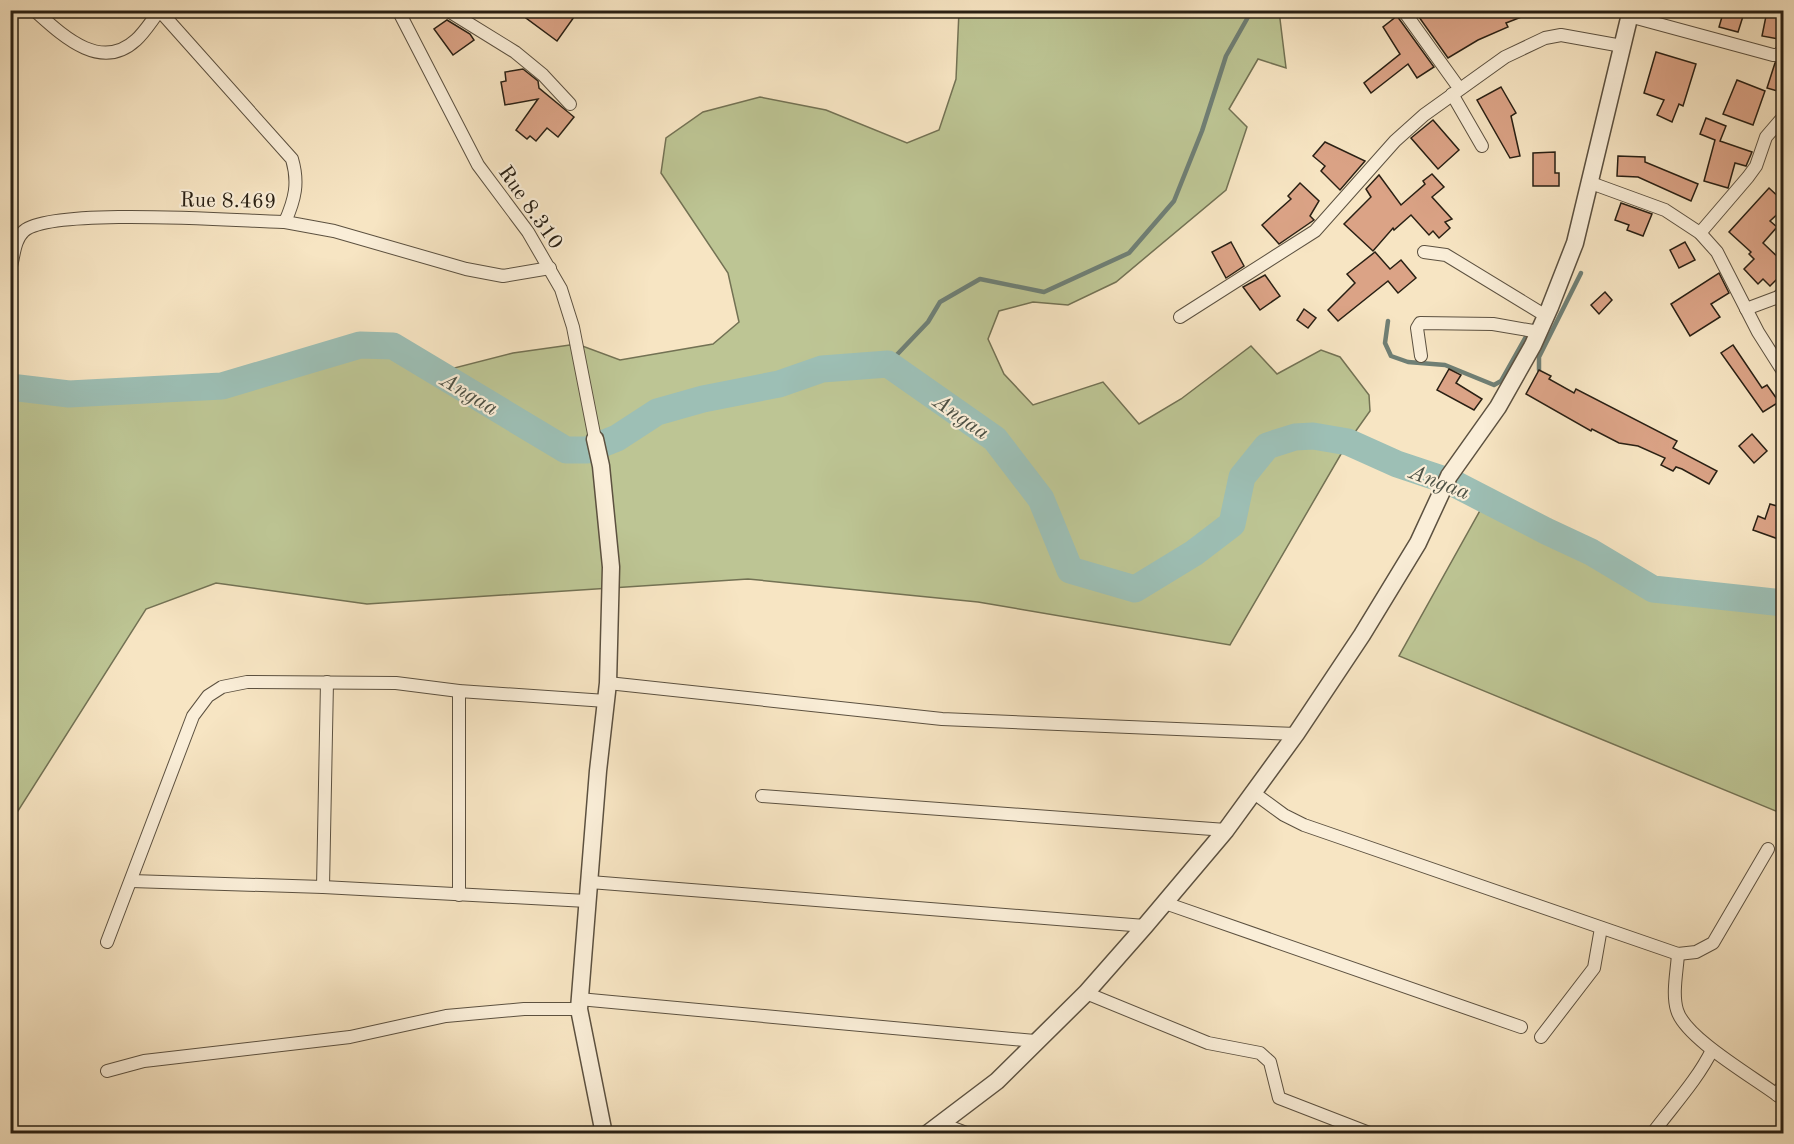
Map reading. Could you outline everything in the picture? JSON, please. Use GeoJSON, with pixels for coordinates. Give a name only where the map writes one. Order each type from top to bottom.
{"type":"FeatureCollection","features":[{"type":"Feature","properties":{"kind":"street"},"geometry":{"type":"LineString","coordinates":[[34,10],[70,42],[99,53],[113,52],[135,41],[160,11]]}},
{"type":"Feature","properties":{"kind":"street","name":"Rue 8.310"},"geometry":{"type":"LineString","coordinates":[[398,10],[473,157],[528,232],[561,289],[573,327],[595,439]]}},
{"type":"Feature","properties":{"kind":"street"},"geometry":{"type":"LineString","coordinates":[[447,10],[515,52],[543,75],[570,104]]}},
{"type":"Feature","properties":{"kind":"street"},"geometry":{"type":"LineString","coordinates":[[1403,10],[1456,91],[1482,146]]}},
{"type":"Feature","properties":{"kind":"street","name":"Rue 8.469"},"geometry":{"type":"LineString","coordinates":[[10,270],[18,238],[35,225],[57,219],[116,217],[285,222],[296,195],[297,177],[292,159],[160,11]]}},
{"type":"Feature","properties":{"kind":"street"},"geometry":{"type":"LineString","coordinates":[[927,1134],[997,1081],[1086,993],[1145,926],[1254,793],[1296,735],[1362,635],[1418,543],[1449,476],[1498,407],[1539,333],[1575,243],[1630,13],[1773,55],[1778,55],[1784,48]]}},
{"type":"Feature","properties":{"kind":"street"},"geometry":{"type":"LineString","coordinates":[[1180,317],[1315,231],[1395,141],[1456,91],[1505,57],[1545,38],[1561,35],[1622,46]]}},
{"type":"Feature","properties":{"kind":"street"},"geometry":{"type":"LineString","coordinates":[[1700,232],[1756,166],[1766,137],[1784,116]]}},
{"type":"Feature","properties":{"kind":"street"},"geometry":{"type":"LineString","coordinates":[[1591,183],[1665,210],[1700,232],[1717,252],[1746,309],[1784,373]]}},
{"type":"Feature","properties":{"kind":"street"},"geometry":{"type":"LineString","coordinates":[[285,222],[334,231],[466,269],[503,276],[550,268]]}},
{"type":"Feature","properties":{"kind":"street"},"geometry":{"type":"LineString","coordinates":[[1424,252],[1446,255],[1546,316]]}},
{"type":"Feature","properties":{"kind":"street"},"geometry":{"type":"LineString","coordinates":[[1746,309],[1778,297],[1784,292]]}},
{"type":"Feature","properties":{"kind":"street"},"geometry":{"type":"LineString","coordinates":[[1421,356],[1417,328],[1420,323],[1493,324],[1539,333]]}},
{"type":"Feature","properties":{"kind":"street"},"geometry":{"type":"LineString","coordinates":[[595,439],[601,466],[611,567],[608,683],[579,1004],[604,1134]]}},
{"type":"Feature","properties":{"kind":"street"},"geometry":{"type":"LineString","coordinates":[[107,942],[193,716],[208,696],[222,687],[247,682],[396,683],[459,691],[606,701]]}},
{"type":"Feature","properties":{"kind":"street"},"geometry":{"type":"LineString","coordinates":[[322,887],[327,682]]}},
{"type":"Feature","properties":{"kind":"street"},"geometry":{"type":"LineString","coordinates":[[608,683],[942,719],[1296,735]]}},
{"type":"Feature","properties":{"kind":"street"},"geometry":{"type":"LineString","coordinates":[[459,691],[459,895]]}},
{"type":"Feature","properties":{"kind":"street"},"geometry":{"type":"LineString","coordinates":[[1254,793],[1284,815],[1304,825],[1678,954],[1696,952],[1713,943],[1768,849]]}},
{"type":"Feature","properties":{"kind":"street"},"geometry":{"type":"LineString","coordinates":[[762,796],[1226,830]]}},
{"type":"Feature","properties":{"kind":"street"},"geometry":{"type":"LineString","coordinates":[[130,881],[322,887],[588,901]]}},
{"type":"Feature","properties":{"kind":"street"},"geometry":{"type":"LineString","coordinates":[[590,882],[1145,926]]}},
{"type":"Feature","properties":{"kind":"street"},"geometry":{"type":"LineString","coordinates":[[1165,903],[1521,1027]]}},
{"type":"Feature","properties":{"kind":"street"},"geometry":{"type":"LineString","coordinates":[[1541,1037],[1594,968],[1601,928]]}},
{"type":"Feature","properties":{"kind":"street"},"geometry":{"type":"LineString","coordinates":[[1678,954],[1677,1012],[1680,1019],[1712,1050],[1780,1097],[1784,1083]]}},
{"type":"Feature","properties":{"kind":"street"},"geometry":{"type":"LineString","coordinates":[[1086,993],[1208,1043],[1260,1053],[1270,1062],[1279,1098],[1372,1134]]}},
{"type":"Feature","properties":{"kind":"street"},"geometry":{"type":"LineString","coordinates":[[107,1071],[144,1061],[350,1037],[446,1016],[579,1004],[1035,1041]]}},
{"type":"Feature","properties":{"kind":"street"},"geometry":{"type":"LineString","coordinates":[[1652,1134],[1671,1105],[1702,1071],[1712,1050]]}},
{"type":"Feature","properties":{"kind":"street"},"geometry":{"type":"LineString","coordinates":[[940,1123],[969,1134]]}},
{"type":"Feature","properties":{"kind":"green space"},"geometry":{"type":"Polygon","coordinates":[[[959,11],[1279,11],[1286,68],[1258,59],[1229,109],[1247,127],[1226,190],[1116,282],[1068,305],[1033,302],[999,311],[988,339],[1004,374],[1033,405],[1103,382],[1139,424],[1181,399],[1251,346],[1277,374],[1321,350],[1340,357],[1369,395],[1370,411],[1348,442],[1230,645],[978,602],[748,579],[367,604],[216,583],[146,609],[11,822],[11,387],[69,394],[222,386],[287,365],[375,343],[393,346],[422,362],[435,373],[513,353],[577,344],[620,360],[713,344],[739,322],[728,273],[661,173],[666,138],[703,112],[760,97],[826,110],[907,143],[939,130],[956,79],[959,11]]]}},
{"type":"Feature","properties":{"kind":"green space"},"geometry":{"type":"Polygon","coordinates":[[[1487,498],[1546,531],[1591,552],[1653,589],[1783,603],[1783,814],[1399,656],[1487,498]]]}},
{"type":"Feature","properties":{"kind":"building"},"geometry":{"type":"Polygon","coordinates":[[[532,10],[579,10],[557,41],[526,18],[532,10]]]}},
{"type":"Feature","properties":{"kind":"building"},"geometry":{"type":"Polygon","coordinates":[[[1414,10],[1478,10],[1479,15],[1491,10],[1537,11],[1506,23],[1508,27],[1478,40],[1448,58],[1414,10]]]}},
{"type":"Feature","properties":{"kind":"building"},"geometry":{"type":"Polygon","coordinates":[[[1724,10],[1745,10],[1738,32],[1719,27],[1724,10]]]}},
{"type":"Feature","properties":{"kind":"building"},"geometry":{"type":"Polygon","coordinates":[[[1767,11],[1784,14],[1784,40],[1762,36],[1767,11]]]}},
{"type":"Feature","properties":{"kind":"building"},"geometry":{"type":"Polygon","coordinates":[[[1397,16],[1434,67],[1417,78],[1408,64],[1371,93],[1364,83],[1400,54],[1383,27],[1397,16]]]}},
{"type":"Feature","properties":{"kind":"building"},"geometry":{"type":"Polygon","coordinates":[[[447,20],[470,34],[474,40],[453,55],[434,29],[447,20]]]}},
{"type":"Feature","properties":{"kind":"building"},"geometry":{"type":"Polygon","coordinates":[[[1656,52],[1696,64],[1683,106],[1679,104],[1672,122],[1657,115],[1664,100],[1644,93],[1656,52]]]}},
{"type":"Feature","properties":{"kind":"building"},"geometry":{"type":"Polygon","coordinates":[[[1784,61],[1784,93],[1767,88],[1775,63],[1784,61]]]}},
{"type":"Feature","properties":{"kind":"building"},"geometry":{"type":"Polygon","coordinates":[[[523,69],[538,81],[539,88],[574,117],[558,137],[547,128],[536,141],[530,136],[527,139],[516,130],[538,99],[505,105],[501,82],[506,81],[505,72],[523,69]]]}},
{"type":"Feature","properties":{"kind":"building"},"geometry":{"type":"Polygon","coordinates":[[[1737,80],[1765,91],[1753,125],[1723,114],[1737,80]]]}},
{"type":"Feature","properties":{"kind":"building"},"geometry":{"type":"Polygon","coordinates":[[[1501,87],[1516,113],[1511,116],[1520,156],[1510,158],[1477,100],[1501,87]]]}},
{"type":"Feature","properties":{"kind":"building"},"geometry":{"type":"Polygon","coordinates":[[[1706,118],[1726,126],[1720,141],[1752,152],[1746,166],[1735,163],[1728,188],[1704,181],[1715,140],[1700,134],[1706,118]]]}},
{"type":"Feature","properties":{"kind":"building"},"geometry":{"type":"Polygon","coordinates":[[[1433,120],[1459,150],[1438,169],[1411,138],[1433,120]]]}},
{"type":"Feature","properties":{"kind":"building"},"geometry":{"type":"Polygon","coordinates":[[[1325,142],[1365,161],[1340,190],[1321,171],[1325,166],[1313,156],[1325,142]]]}},
{"type":"Feature","properties":{"kind":"building"},"geometry":{"type":"Polygon","coordinates":[[[1555,152],[1555,173],[1559,173],[1559,186],[1533,186],[1533,153],[1555,152]]]}},
{"type":"Feature","properties":{"kind":"building"},"geometry":{"type":"Polygon","coordinates":[[[1618,156],[1645,157],[1645,162],[1698,184],[1691,201],[1638,177],[1617,176],[1618,156]]]}},
{"type":"Feature","properties":{"kind":"building"},"geometry":{"type":"Polygon","coordinates":[[[1432,174],[1444,187],[1432,197],[1452,219],[1445,222],[1450,228],[1439,238],[1433,231],[1429,235],[1411,215],[1394,230],[1393,228],[1373,251],[1344,224],[1371,197],[1366,189],[1379,175],[1401,205],[1425,184],[1423,181],[1432,174]]]}},
{"type":"Feature","properties":{"kind":"building"},"geometry":{"type":"Polygon","coordinates":[[[1300,183],[1319,201],[1310,216],[1314,220],[1279,244],[1262,225],[1291,199],[1288,196],[1300,183]]]}},
{"type":"Feature","properties":{"kind":"building"},"geometry":{"type":"Polygon","coordinates":[[[1769,188],[1784,202],[1784,208],[1770,221],[1777,227],[1763,243],[1784,263],[1784,272],[1770,286],[1763,279],[1758,284],[1744,269],[1754,259],[1749,254],[1751,252],[1729,232],[1769,188]]]}},
{"type":"Feature","properties":{"kind":"building"},"geometry":{"type":"Polygon","coordinates":[[[1621,203],[1652,214],[1643,236],[1627,230],[1629,225],[1615,220],[1621,203]]]}},
{"type":"Feature","properties":{"kind":"building"},"geometry":{"type":"Polygon","coordinates":[[[1231,242],[1244,266],[1226,278],[1212,252],[1231,242]]]}},
{"type":"Feature","properties":{"kind":"building"},"geometry":{"type":"Polygon","coordinates":[[[1685,242],[1695,260],[1679,268],[1670,250],[1685,242]]]}},
{"type":"Feature","properties":{"kind":"building"},"geometry":{"type":"Polygon","coordinates":[[[1375,252],[1390,269],[1401,260],[1416,278],[1398,293],[1388,281],[1338,321],[1328,310],[1355,283],[1347,274],[1375,252]]]}},
{"type":"Feature","properties":{"kind":"building"},"geometry":{"type":"Polygon","coordinates":[[[1719,273],[1729,293],[1711,304],[1720,317],[1690,336],[1671,304],[1719,273]]]}},
{"type":"Feature","properties":{"kind":"building"},"geometry":{"type":"Polygon","coordinates":[[[1265,275],[1280,296],[1260,310],[1243,287],[1265,275]]]}},
{"type":"Feature","properties":{"kind":"building"},"geometry":{"type":"Polygon","coordinates":[[[1605,292],[1612,300],[1599,314],[1591,305],[1605,292]]]}},
{"type":"Feature","properties":{"kind":"building"},"geometry":{"type":"Polygon","coordinates":[[[1304,309],[1316,318],[1308,328],[1297,320],[1304,309]]]}},
{"type":"Feature","properties":{"kind":"building"},"geometry":{"type":"Polygon","coordinates":[[[1733,345],[1762,388],[1767,385],[1779,402],[1763,412],[1721,353],[1733,345]]]}},
{"type":"Feature","properties":{"kind":"building"},"geometry":{"type":"Polygon","coordinates":[[[1449,369],[1461,375],[1456,383],[1482,399],[1474,410],[1437,390],[1449,369]]]}},
{"type":"Feature","properties":{"kind":"building"},"geometry":{"type":"Polygon","coordinates":[[[1539,370],[1551,376],[1549,379],[1574,393],[1576,389],[1677,441],[1673,448],[1717,471],[1709,484],[1682,469],[1676,467],[1673,471],[1661,465],[1665,458],[1638,446],[1619,443],[1592,429],[1591,431],[1526,394],[1539,370]]]}},
{"type":"Feature","properties":{"kind":"building"},"geometry":{"type":"Polygon","coordinates":[[[1752,434],[1767,451],[1754,463],[1739,446],[1752,434]]]}},
{"type":"Feature","properties":{"kind":"building"},"geometry":{"type":"Polygon","coordinates":[[[1770,504],[1784,508],[1784,541],[1753,530],[1758,516],[1765,519],[1770,504]]]}},
{"type":"Feature","properties":{"kind":"waterway"},"geometry":{"type":"LineString","coordinates":[[888,364],[928,322],[940,302],[980,279],[1044,292],[1129,253],[1174,201],[1202,131],[1226,56],[1252,10]]}},
{"type":"Feature","properties":{"kind":"waterway"},"geometry":{"type":"LineString","coordinates":[[1539,370],[1539,357],[1581,273]]}},
{"type":"Feature","properties":{"kind":"waterway"},"geometry":{"type":"LineString","coordinates":[[1388,321],[1385,343],[1391,356],[1408,362],[1445,365],[1494,385],[1501,381],[1528,333]]}},
{"type":"Feature","properties":{"kind":"waterway","name":"Angaa"},"geometry":{"type":"LineString","coordinates":[[10,387],[69,394],[222,386],[360,345],[393,346],[566,450],[587,450],[617,438],[657,412],[703,399],[779,384],[822,369],[888,364],[995,439],[1041,499],[1070,570],[1135,589],[1194,553],[1232,524],[1242,477],[1267,446],[1295,437],[1313,436],[1348,442],[1397,464],[1451,482],[1591,552],[1653,589],[1784,603]]}}]}
